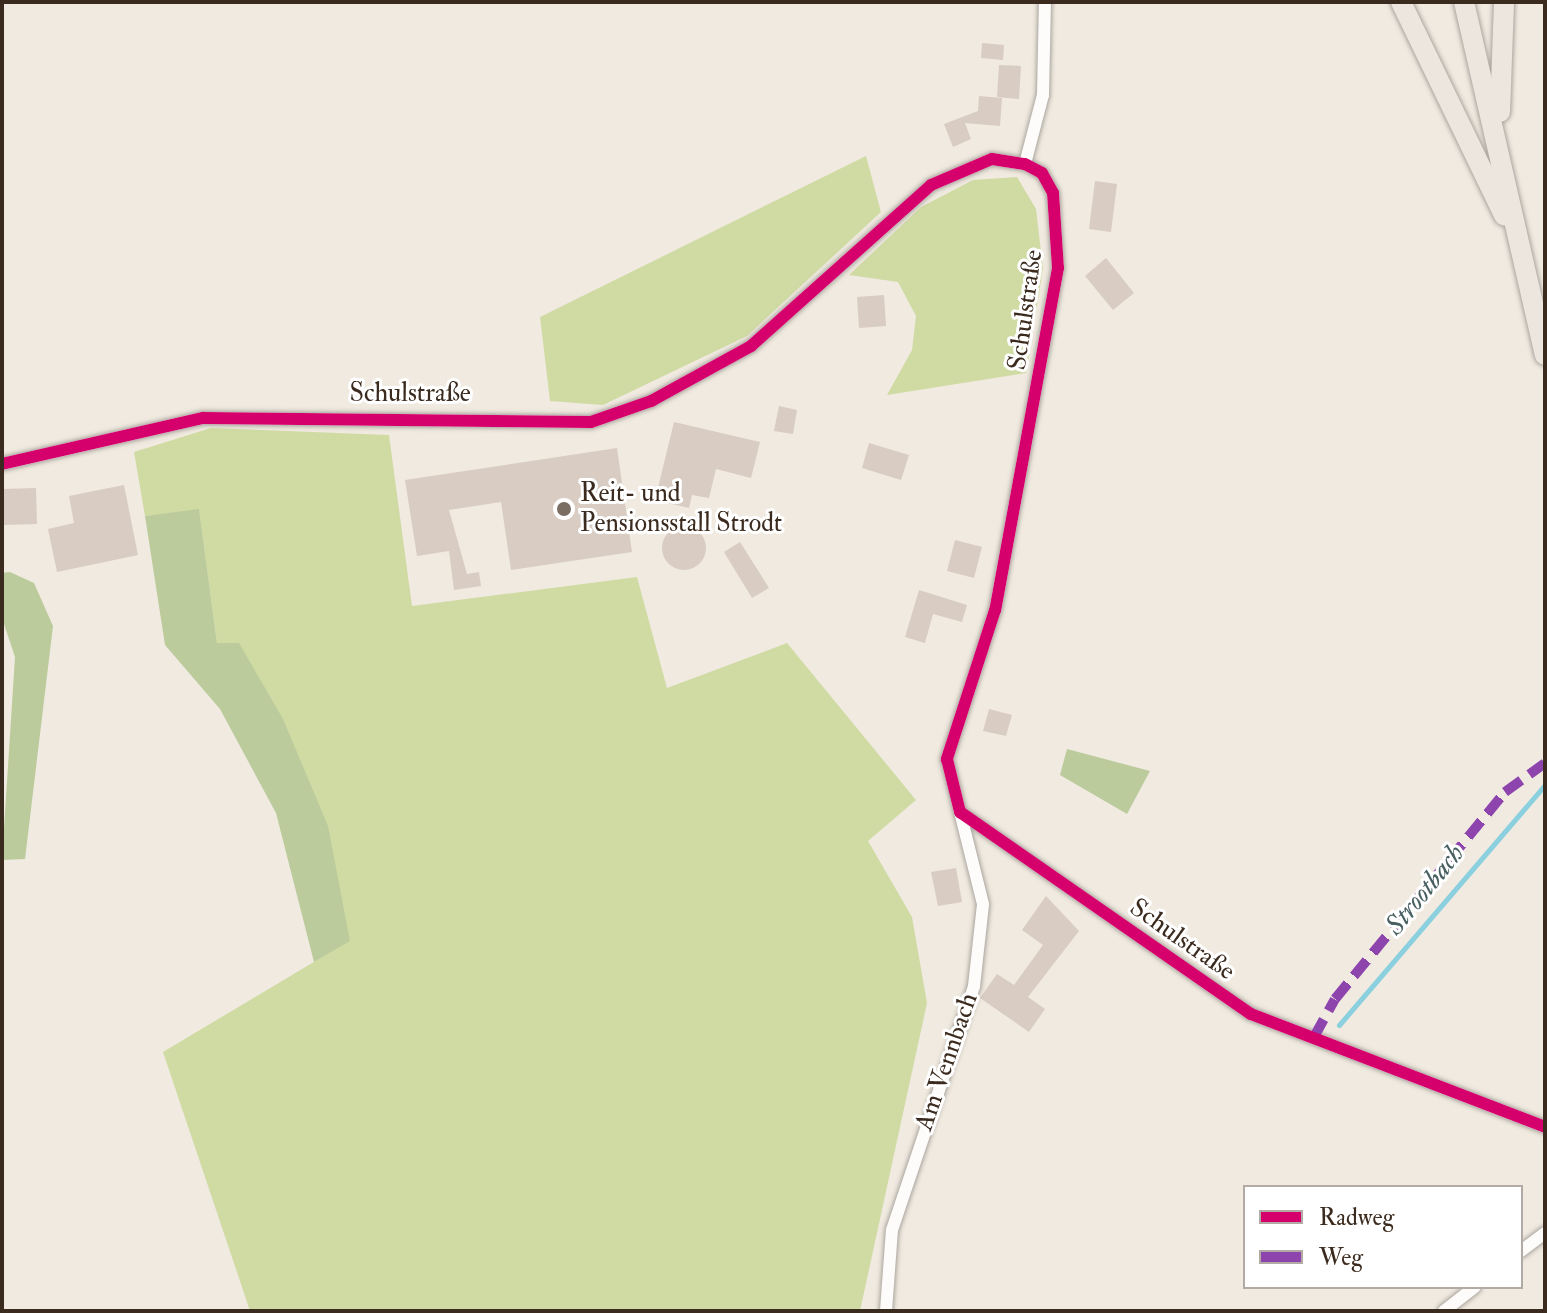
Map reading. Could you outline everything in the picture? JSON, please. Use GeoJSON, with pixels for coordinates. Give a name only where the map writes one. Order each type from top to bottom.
{"type":"FeatureCollection","features":[{"type":"Feature","properties":{"kind":"main road"},"geometry":{"type":"LineString","coordinates":[[1401,2],[1458,109],[1528,278]]}},
{"type":"Feature","properties":{"kind":"main road"},"geometry":{"type":"LineString","coordinates":[[1464,2],[1545,355]]}},
{"type":"Feature","properties":{"kind":"main road"},"geometry":{"type":"LineString","coordinates":[[1504,2],[1498,78],[1505,172]]}},
{"type":"Feature","properties":{"kind":"street"},"geometry":{"type":"LineString","coordinates":[[1025,164],[1043,95],[1045,2]]}},
{"type":"Feature","properties":{"kind":"street","name":"Schulstraße"},"geometry":{"type":"LineString","coordinates":[[2,464],[203,418],[591,422],[651,401],[751,346],[931,185],[992,159],[1025,164],[1042,173],[1053,193],[1058,268],[995,610],[947,759],[960,812],[1251,1014],[1545,1127]]}},
{"type":"Feature","properties":{"kind":"street","name":"Am Vennbach"},"geometry":{"type":"LineString","coordinates":[[886,1311],[892,1230],[974,986],[983,904],[960,812]]}},
{"type":"Feature","properties":{"kind":"street"},"geometry":{"type":"LineString","coordinates":[[1523,1250],[1545,1233]]}},
{"type":"Feature","properties":{"kind":"street"},"geometry":{"type":"LineString","coordinates":[[1444,1311],[1472,1289]]}},
{"type":"Feature","properties":{"kind":"green space"},"geometry":{"type":"Polygon","coordinates":[[[866,156],[881,212],[747,336],[603,405],[550,401],[540,317],[866,156]]]}},
{"type":"Feature","properties":{"kind":"green space"},"geometry":{"type":"Polygon","coordinates":[[[1017,177],[1036,209],[1043,268],[1026,373],[887,395],[912,350],[916,316],[898,282],[849,275],[921,207],[973,180],[1017,177]]]}},
{"type":"Feature","properties":{"kind":"green space"},"geometry":{"type":"Polygon","coordinates":[[[211,428],[389,435],[412,606],[637,577],[667,688],[787,643],[916,800],[868,841],[912,917],[927,1003],[860,1311],[250,1311],[163,1052],[349,941],[217,643],[199,510],[145,516],[134,452],[211,428]]]}},
{"type":"Feature","properties":{"kind":"green space"},"geometry":{"type":"Polygon","coordinates":[[[199,509],[217,643],[239,643],[283,719],[328,826],[350,941],[314,962],[276,813],[220,709],[165,645],[145,516],[199,509]]]}},
{"type":"Feature","properties":{"kind":"green space"},"geometry":{"type":"Polygon","coordinates":[[[10,572],[34,583],[53,626],[25,859],[2,860],[15,657],[2,618],[2,573],[10,572]]]}},
{"type":"Feature","properties":{"kind":"green space"},"geometry":{"type":"Polygon","coordinates":[[[1067,749],[1150,771],[1127,814],[1060,775],[1067,749]]]}},
{"type":"Feature","properties":{"kind":"building"},"geometry":{"type":"Polygon","coordinates":[[[982,43],[1004,45],[1003,60],[981,58],[982,43]]]}},
{"type":"Feature","properties":{"kind":"building"},"geometry":{"type":"Polygon","coordinates":[[[999,65],[1021,66],[1019,99],[997,97],[999,65]]]}},
{"type":"Feature","properties":{"kind":"building"},"geometry":{"type":"Polygon","coordinates":[[[979,96],[1002,98],[1000,126],[965,123],[971,139],[953,147],[944,124],[978,111],[979,96]]]}},
{"type":"Feature","properties":{"kind":"building"},"geometry":{"type":"Polygon","coordinates":[[[1095,181],[1117,184],[1111,232],[1089,229],[1095,181]]]}},
{"type":"Feature","properties":{"kind":"building"},"geometry":{"type":"Polygon","coordinates":[[[1106,258],[1134,293],[1113,310],[1085,276],[1106,258]]]}},
{"type":"Feature","properties":{"kind":"building"},"geometry":{"type":"Polygon","coordinates":[[[884,295],[886,326],[859,328],[857,297],[884,295]]]}},
{"type":"Feature","properties":{"kind":"building"},"geometry":{"type":"Polygon","coordinates":[[[779,406],[797,410],[793,434],[774,431],[779,406]]]}},
{"type":"Feature","properties":{"kind":"building"},"geometry":{"type":"Polygon","coordinates":[[[674,422],[760,442],[751,478],[716,469],[709,498],[692,495],[689,508],[655,500],[674,422]]]}},
{"type":"Feature","properties":{"kind":"building"},"geometry":{"type":"Polygon","coordinates":[[[869,443],[909,455],[901,480],[862,468],[869,443]]]}},
{"type":"Feature","properties":{"kind":"building","name":"Reit- und Pensionsstall Strodt"},"geometry":{"type":"Polygon","coordinates":[[[617,448],[632,552],[511,570],[501,502],[449,510],[467,574],[479,572],[481,586],[454,590],[449,551],[417,556],[405,480],[617,448]]]}},
{"type":"Feature","properties":{"kind":"building"},"geometry":{"type":"Polygon","coordinates":[[[124,485],[138,555],[57,572],[48,529],[74,523],[69,496],[124,485]]]}},
{"type":"Feature","properties":{"kind":"building"},"geometry":{"type":"Polygon","coordinates":[[[36,488],[37,524],[2,525],[2,489],[36,488]]]}},
{"type":"Feature","properties":{"kind":"building"},"geometry":{"type":"Polygon","coordinates":[[[684,526],[699,533],[706,548],[699,563],[684,570],[669,563],[662,548],[669,533],[684,526]]]}},
{"type":"Feature","properties":{"kind":"building"},"geometry":{"type":"Polygon","coordinates":[[[955,540],[982,547],[974,578],[947,571],[955,540]]]}},
{"type":"Feature","properties":{"kind":"building"},"geometry":{"type":"Polygon","coordinates":[[[740,542],[769,588],[752,598],[724,552],[740,542]]]}},
{"type":"Feature","properties":{"kind":"building"},"geometry":{"type":"Polygon","coordinates":[[[919,590],[967,605],[962,622],[933,614],[925,643],[905,637],[919,590]]]}},
{"type":"Feature","properties":{"kind":"building"},"geometry":{"type":"Polygon","coordinates":[[[989,709],[1012,715],[1006,736],[983,731],[989,709]]]}},
{"type":"Feature","properties":{"kind":"building"},"geometry":{"type":"Polygon","coordinates":[[[956,868],[962,902],[938,906],[931,872],[956,868]]]}},
{"type":"Feature","properties":{"kind":"building"},"geometry":{"type":"Polygon","coordinates":[[[1046,896],[1079,931],[1028,997],[1045,1009],[1029,1032],[980,998],[997,974],[1014,985],[1043,945],[1022,930],[1046,896]]]}},
{"type":"Feature","properties":{"kind":"waterway","name":"Strootbach"},"geometry":{"type":"LineString","coordinates":[[1339,1025],[1545,785]]}},
{"type":"Feature","properties":{"kind":"marked path"},"geometry":{"type":"LineString","coordinates":[[1314,1037],[1335,999],[1505,792],[1545,763]]}},
{"type":"Feature","properties":{"kind":"cycle path"},"geometry":{"type":"LineString","coordinates":[[2,464],[203,418],[591,422],[651,401],[751,346],[931,185],[992,159],[1025,164],[1042,173],[1053,193],[1058,268],[995,610],[947,759],[960,812],[1251,1014],[1545,1127]]}},
{"type":"Feature","properties":{"kind":"place","name":"Reit- und Pensionsstall Strodt"},"geometry":{"type":"Point","coordinates":[564,509]}}]}
